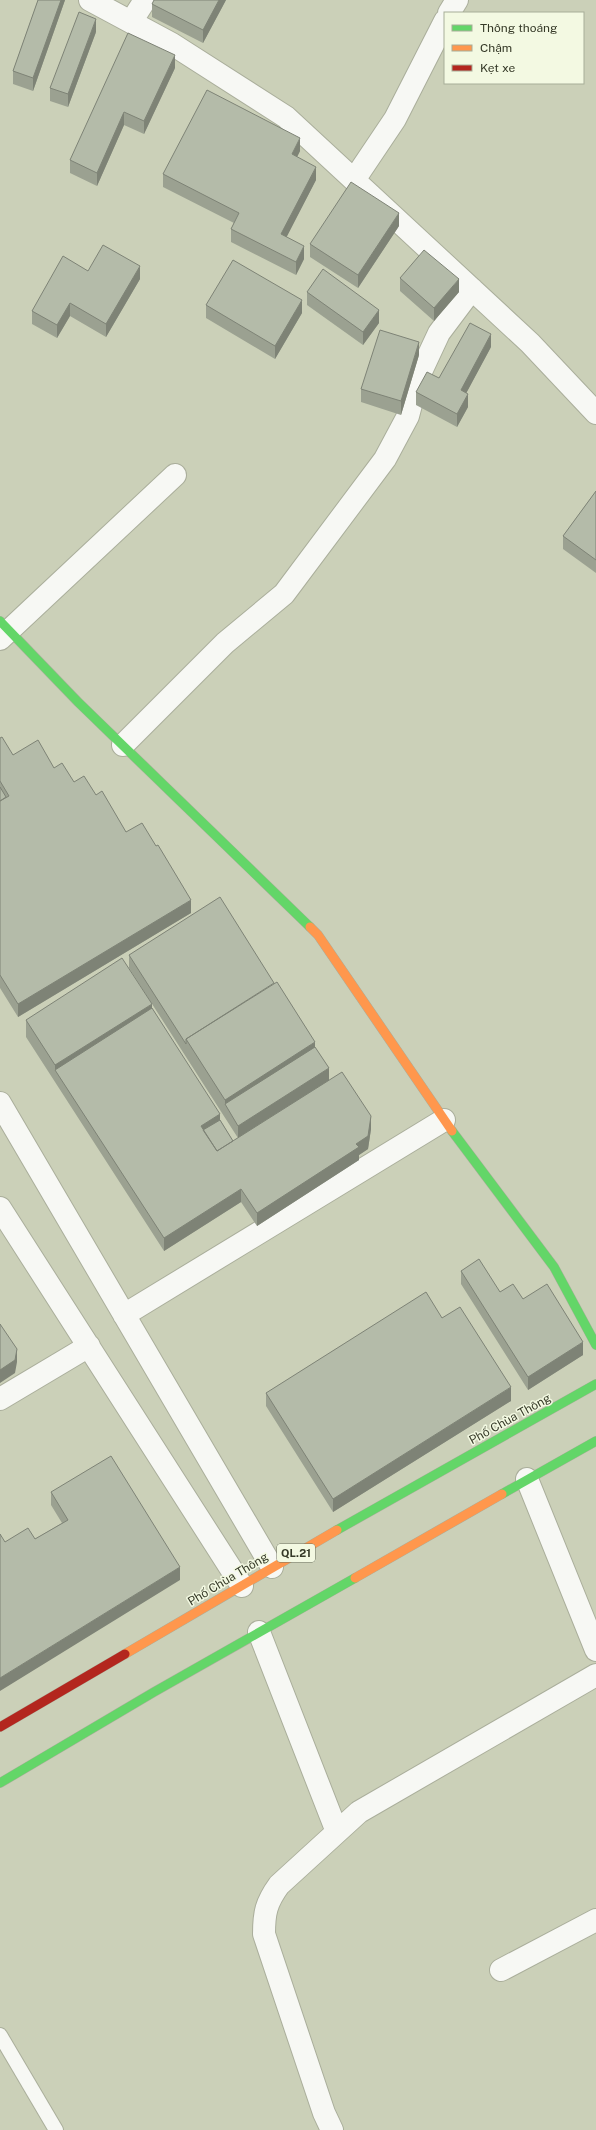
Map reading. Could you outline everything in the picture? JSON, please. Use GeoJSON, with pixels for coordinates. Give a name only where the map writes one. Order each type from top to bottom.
{"type":"FeatureCollection","features":[{"type":"Feature","properties":{"kind":"main road"},"geometry":{"type":"LineString","coordinates":[[3,630],[318,935],[469,1156],[554,1267],[596,1345]]}},
{"type":"Feature","properties":{"kind":"main road","name":"Phố Chùa Thông"},"geometry":{"type":"LineString","coordinates":[[0,1727],[272,1567],[596,1384]]}},
{"type":"Feature","properties":{"kind":"main road"},"geometry":{"type":"LineString","coordinates":[[0,1783],[259,1632],[596,1441]]}},
{"type":"Feature","properties":{"kind":"street"},"geometry":{"type":"LineString","coordinates":[[90,0],[172,44],[286,117],[530,343],[596,413]]}},
{"type":"Feature","properties":{"kind":"street"},"geometry":{"type":"LineString","coordinates":[[131,22],[145,0]]}},
{"type":"Feature","properties":{"kind":"street"},"geometry":{"type":"LineString","coordinates":[[450,12],[457,0]]}},
{"type":"Feature","properties":{"kind":"street"},"geometry":{"type":"LineString","coordinates":[[354,180],[395,119],[444,23]]}},
{"type":"Feature","properties":{"kind":"street"},"geometry":{"type":"LineString","coordinates":[[123,745],[225,643],[284,594],[386,459],[408,416],[418,378],[439,333],[472,289]]}},
{"type":"Feature","properties":{"kind":"street"},"geometry":{"type":"LineString","coordinates":[[3,630],[175,475]]}},
{"type":"Feature","properties":{"kind":"street"},"geometry":{"type":"LineString","coordinates":[[0,1103],[272,1567]]}},
{"type":"Feature","properties":{"kind":"street"},"geometry":{"type":"LineString","coordinates":[[124,1315],[444,1120]]}},
{"type":"Feature","properties":{"kind":"street"},"geometry":{"type":"LineString","coordinates":[[0,1208],[242,1586]]}},
{"type":"Feature","properties":{"kind":"street"},"geometry":{"type":"LineString","coordinates":[[0,1399],[89,1346]]}},
{"type":"Feature","properties":{"kind":"street"},"geometry":{"type":"LineString","coordinates":[[527,1480],[596,1650]]}},
{"type":"Feature","properties":{"kind":"street"},"geometry":{"type":"LineString","coordinates":[[259,1632],[337,1832]]}},
{"type":"Feature","properties":{"kind":"street"},"geometry":{"type":"LineString","coordinates":[[332,2130],[324,2113],[264,1934],[264,1916],[269,1899],[279,1886],[359,1812],[596,1675]]}},
{"type":"Feature","properties":{"kind":"street"},"geometry":{"type":"LineString","coordinates":[[501,1970],[596,1920]]}},
{"type":"Feature","properties":{"kind":"lane"},"geometry":{"type":"LineString","coordinates":[[0,2035],[56,2130]]}},
{"type":"Feature","properties":{"kind":"building"},"geometry":{"type":"Polygon","coordinates":[[[38,0],[61,0],[33,78],[13,71],[38,0]]]}},
{"type":"Feature","properties":{"kind":"building"},"geometry":{"type":"Polygon","coordinates":[[[154,0],[219,0],[203,30],[152,4],[154,0]]]}},
{"type":"Feature","properties":{"kind":"building"},"geometry":{"type":"Polygon","coordinates":[[[79,12],[96,19],[68,94],[50,88],[79,12]]]}},
{"type":"Feature","properties":{"kind":"building"},"geometry":{"type":"Polygon","coordinates":[[[128,33],[175,55],[144,121],[124,112],[97,173],[70,160],[128,33]]]}},
{"type":"Feature","properties":{"kind":"building"},"geometry":{"type":"Polygon","coordinates":[[[207,90],[300,138],[292,154],[316,167],[281,234],[304,246],[296,262],[231,229],[239,213],[163,174],[207,90]]]}},
{"type":"Feature","properties":{"kind":"building"},"geometry":{"type":"Polygon","coordinates":[[[351,182],[399,213],[358,275],[310,244],[351,182]]]}},
{"type":"Feature","properties":{"kind":"building"},"geometry":{"type":"Polygon","coordinates":[[[103,245],[140,266],[106,324],[70,303],[57,325],[32,311],[63,256],[88,271],[103,245]]]}},
{"type":"Feature","properties":{"kind":"building"},"geometry":{"type":"Polygon","coordinates":[[[424,250],[459,279],[434,308],[400,278],[424,250]]]}},
{"type":"Feature","properties":{"kind":"building"},"geometry":{"type":"Polygon","coordinates":[[[233,260],[302,300],[275,346],[206,305],[233,260]]]}},
{"type":"Feature","properties":{"kind":"building"},"geometry":{"type":"Polygon","coordinates":[[[323,269],[379,310],[363,332],[307,292],[323,269]]]}},
{"type":"Feature","properties":{"kind":"building"},"geometry":{"type":"Polygon","coordinates":[[[470,323],[491,334],[461,390],[468,394],[457,414],[416,392],[427,372],[439,378],[470,323]]]}},
{"type":"Feature","properties":{"kind":"building"},"geometry":{"type":"Polygon","coordinates":[[[380,330],[419,342],[401,401],[361,389],[380,330]]]}},
{"type":"Feature","properties":{"kind":"building"},"geometry":{"type":"Polygon","coordinates":[[[596,491],[596,560],[563,536],[596,491]]]}},
{"type":"Feature","properties":{"kind":"building"},"geometry":{"type":"Polygon","coordinates":[[[2,737],[13,755],[38,740],[54,768],[62,763],[74,782],[84,776],[96,795],[102,791],[126,832],[142,823],[156,846],[158,845],[191,900],[18,1004],[0,975],[0,801],[9,796],[0,781],[0,738],[2,737]]]}},
{"type":"Feature","properties":{"kind":"building"},"geometry":{"type":"Polygon","coordinates":[[[0,787],[6,797],[0,801],[0,787]]]}},
{"type":"Feature","properties":{"kind":"building"},"geometry":{"type":"Polygon","coordinates":[[[220,897],[274,983],[186,1039],[186,1044],[129,955],[220,897]]]}},
{"type":"Feature","properties":{"kind":"building"},"geometry":{"type":"Polygon","coordinates":[[[122,958],[152,1004],[55,1065],[26,1020],[122,958]]]}},
{"type":"Feature","properties":{"kind":"building"},"geometry":{"type":"Polygon","coordinates":[[[277,982],[315,1042],[225,1100],[186,1039],[277,982]]]}},
{"type":"Feature","properties":{"kind":"building"},"geometry":{"type":"Polygon","coordinates":[[[152,1008],[220,1114],[201,1126],[217,1151],[342,1072],[371,1116],[368,1136],[356,1144],[359,1147],[257,1213],[241,1189],[164,1238],[55,1070],[152,1008]]]}},
{"type":"Feature","properties":{"kind":"building"},"geometry":{"type":"Polygon","coordinates":[[[315,1047],[329,1068],[238,1126],[225,1104],[315,1047]]]}},
{"type":"Feature","properties":{"kind":"building"},"geometry":{"type":"Polygon","coordinates":[[[220,1120],[233,1141],[217,1151],[203,1130],[220,1120]]]}},
{"type":"Feature","properties":{"kind":"building"},"geometry":{"type":"Polygon","coordinates":[[[479,1259],[500,1292],[513,1284],[523,1299],[547,1284],[583,1342],[528,1377],[461,1271],[479,1259]]]}},
{"type":"Feature","properties":{"kind":"building"},"geometry":{"type":"Polygon","coordinates":[[[426,1292],[442,1318],[460,1307],[511,1387],[333,1499],[266,1393],[426,1292]]]}},
{"type":"Feature","properties":{"kind":"building"},"geometry":{"type":"Polygon","coordinates":[[[0,1324],[17,1349],[15,1360],[0,1370],[0,1324]]]}},
{"type":"Feature","properties":{"kind":"building"},"geometry":{"type":"Polygon","coordinates":[[[111,1456],[180,1567],[0,1678],[0,1534],[5,1542],[28,1528],[35,1539],[68,1520],[51,1492],[111,1456]]]}},
{"type":"Feature","properties":{"kind":"traffic: fast"},"geometry":{"type":"LineString","coordinates":[[0,621],[78,702],[310,927]]}},
{"type":"Feature","properties":{"kind":"traffic: fast"},"geometry":{"type":"LineString","coordinates":[[452,1131],[554,1267],[596,1345]]}},
{"type":"Feature","properties":{"kind":"traffic: fast"},"geometry":{"type":"LineString","coordinates":[[337,1530],[596,1384]]}},
{"type":"Feature","properties":{"kind":"traffic: fast"},"geometry":{"type":"LineString","coordinates":[[502,1494],[596,1441]]}},
{"type":"Feature","properties":{"kind":"traffic: fast"},"geometry":{"type":"LineString","coordinates":[[0,1783],[154,1692],[355,1578]]}},
{"type":"Feature","properties":{"kind":"traffic: slow"},"geometry":{"type":"LineString","coordinates":[[310,927],[318,935],[452,1131]]}},
{"type":"Feature","properties":{"kind":"traffic: slow"},"geometry":{"type":"LineString","coordinates":[[355,1578],[502,1494]]}},
{"type":"Feature","properties":{"kind":"traffic: slow"},"geometry":{"type":"LineString","coordinates":[[125,1654],[337,1530]]}},
{"type":"Feature","properties":{"kind":"traffic: jam"},"geometry":{"type":"LineString","coordinates":[[0,1727],[125,1654]]}}]}
